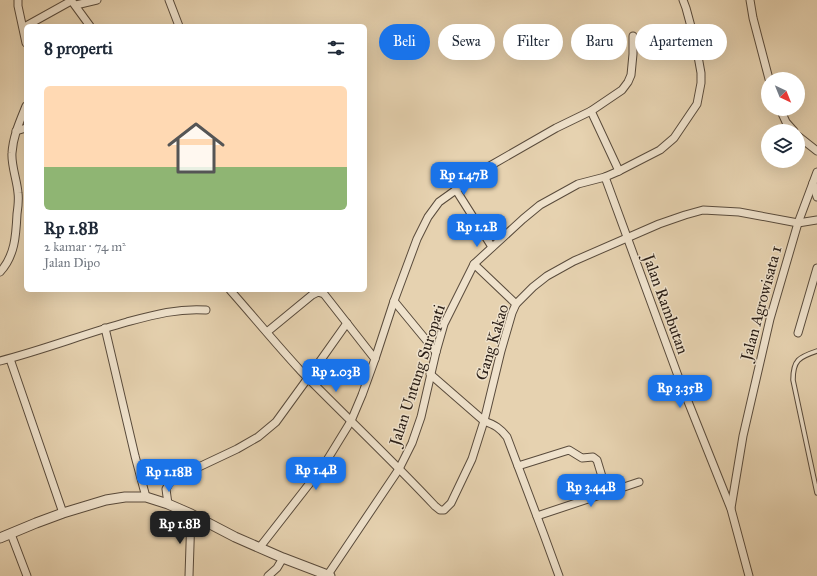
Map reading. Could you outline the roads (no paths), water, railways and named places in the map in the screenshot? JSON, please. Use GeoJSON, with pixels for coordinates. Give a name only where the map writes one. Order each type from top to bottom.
{"type":"FeatureCollection","features":[{"type":"Feature","properties":{"kind":"street"},"geometry":{"type":"LineString","coordinates":[[18,0],[18,6],[24,24]]}},
{"type":"Feature","properties":{"kind":"street"},"geometry":{"type":"LineString","coordinates":[[31,24],[73,2],[98,0]]}},
{"type":"Feature","properties":{"kind":"street"},"geometry":{"type":"LineString","coordinates":[[169,0],[177,24]]}},
{"type":"Feature","properties":{"kind":"street","name":"Jalan Untung Suropati"},"geometry":{"type":"LineString","coordinates":[[328,576],[400,469],[412,443],[421,417],[430,374],[444,324],[474,264],[540,205],[578,184],[605,177],[660,150],[674,138],[697,104],[701,83],[701,73],[696,45],[683,0]]}},
{"type":"Feature","properties":{"kind":"street"},"geometry":{"type":"LineString","coordinates":[[750,0],[753,18],[767,72]]}},
{"type":"Feature","properties":{"kind":"street"},"geometry":{"type":"LineString","coordinates":[[73,2],[89,24]]}},
{"type":"Feature","properties":{"kind":"street"},"geometry":{"type":"LineString","coordinates":[[260,547],[324,465],[351,421],[376,358],[394,301],[417,239],[428,218],[439,202],[488,168],[556,128],[591,111],[622,90],[631,75],[633,36]]}},
{"type":"Feature","properties":{"kind":"street"},"geometry":{"type":"LineString","coordinates":[[0,272],[4,268],[16,239],[18,194],[12,155],[13,139],[24,111]]}},
{"type":"Feature","properties":{"kind":"street"},"geometry":{"type":"LineString","coordinates":[[591,111],[619,171]]}},
{"type":"Feature","properties":{"kind":"street"},"geometry":{"type":"LineString","coordinates":[[16,130],[24,128]]}},
{"type":"Feature","properties":{"kind":"street"},"geometry":{"type":"LineString","coordinates":[[805,142],[817,151]]}},
{"type":"Feature","properties":{"kind":"street","name":"Jalan Agrowisata 1"},"geometry":{"type":"LineString","coordinates":[[730,508],[742,436],[770,319],[798,223],[817,172]]}},
{"type":"Feature","properties":{"kind":"street","name":"Jalan Rambutan"},"geometry":{"type":"LineString","coordinates":[[605,177],[681,384],[730,508],[749,576]]}},
{"type":"Feature","properties":{"kind":"street"},"geometry":{"type":"LineString","coordinates":[[813,182],[817,197]]}},
{"type":"Feature","properties":{"kind":"street"},"geometry":{"type":"LineString","coordinates":[[456,190],[492,247]]}},
{"type":"Feature","properties":{"kind":"street","name":"Gang Kakao"},"geometry":{"type":"LineString","coordinates":[[400,469],[440,510],[444,510],[451,503],[472,459],[484,421],[512,313],[516,304],[533,287],[547,276],[574,261],[628,237],[659,224],[703,210],[739,212],[798,223],[817,220]]}},
{"type":"Feature","properties":{"kind":"street"},"geometry":{"type":"LineString","coordinates":[[474,264],[516,304]]}},
{"type":"Feature","properties":{"kind":"street"},"geometry":{"type":"LineString","coordinates":[[798,333],[817,268]]}},
{"type":"Feature","properties":{"kind":"street"},"geometry":{"type":"LineString","coordinates":[[232,292],[308,377],[400,469]]}},
{"type":"Feature","properties":{"kind":"street"},"geometry":{"type":"LineString","coordinates":[[267,332],[312,295],[318,292],[324,294],[376,358]]}},
{"type":"Feature","properties":{"kind":"street"},"geometry":{"type":"LineString","coordinates":[[394,301],[436,352]]}},
{"type":"Feature","properties":{"kind":"street"},"geometry":{"type":"LineString","coordinates":[[0,362],[105,328],[150,316],[185,310],[206,310]]}},
{"type":"Feature","properties":{"kind":"street"},"geometry":{"type":"LineString","coordinates":[[168,504],[166,490],[170,482],[237,449],[258,437],[276,422],[347,323]]}},
{"type":"Feature","properties":{"kind":"street"},"geometry":{"type":"LineString","coordinates":[[105,328],[146,497]]}},
{"type":"Feature","properties":{"kind":"street"},"geometry":{"type":"LineString","coordinates":[[10,359],[63,513]]}},
{"type":"Feature","properties":{"kind":"street"},"geometry":{"type":"LineString","coordinates":[[430,374],[484,421],[502,430],[507,437],[559,576]]}},
{"type":"Feature","properties":{"kind":"street"},"geometry":{"type":"LineString","coordinates":[[518,466],[569,450],[582,458],[593,457],[597,460],[607,493]]}},
{"type":"Feature","properties":{"kind":"street"},"geometry":{"type":"LineString","coordinates":[[537,516],[639,482]]}},
{"type":"Feature","properties":{"kind":"street"},"geometry":{"type":"LineString","coordinates":[[0,538],[63,513],[106,500],[125,497],[146,497],[168,504],[235,537],[328,576]]}},
{"type":"Feature","properties":{"kind":"street"},"geometry":{"type":"LineString","coordinates":[[187,575],[191,514]]}},
{"type":"Feature","properties":{"kind":"street"},"geometry":{"type":"LineString","coordinates":[[11,534],[27,576]]}},
{"type":"Feature","properties":{"kind":"street"},"geometry":{"type":"LineString","coordinates":[[268,576],[277,568],[283,558]]}},
{"type":"Feature","properties":{"kind":"lane"},"geometry":{"type":"LineString","coordinates":[[817,351],[801,357],[795,364],[792,380],[817,493]]}}]}
